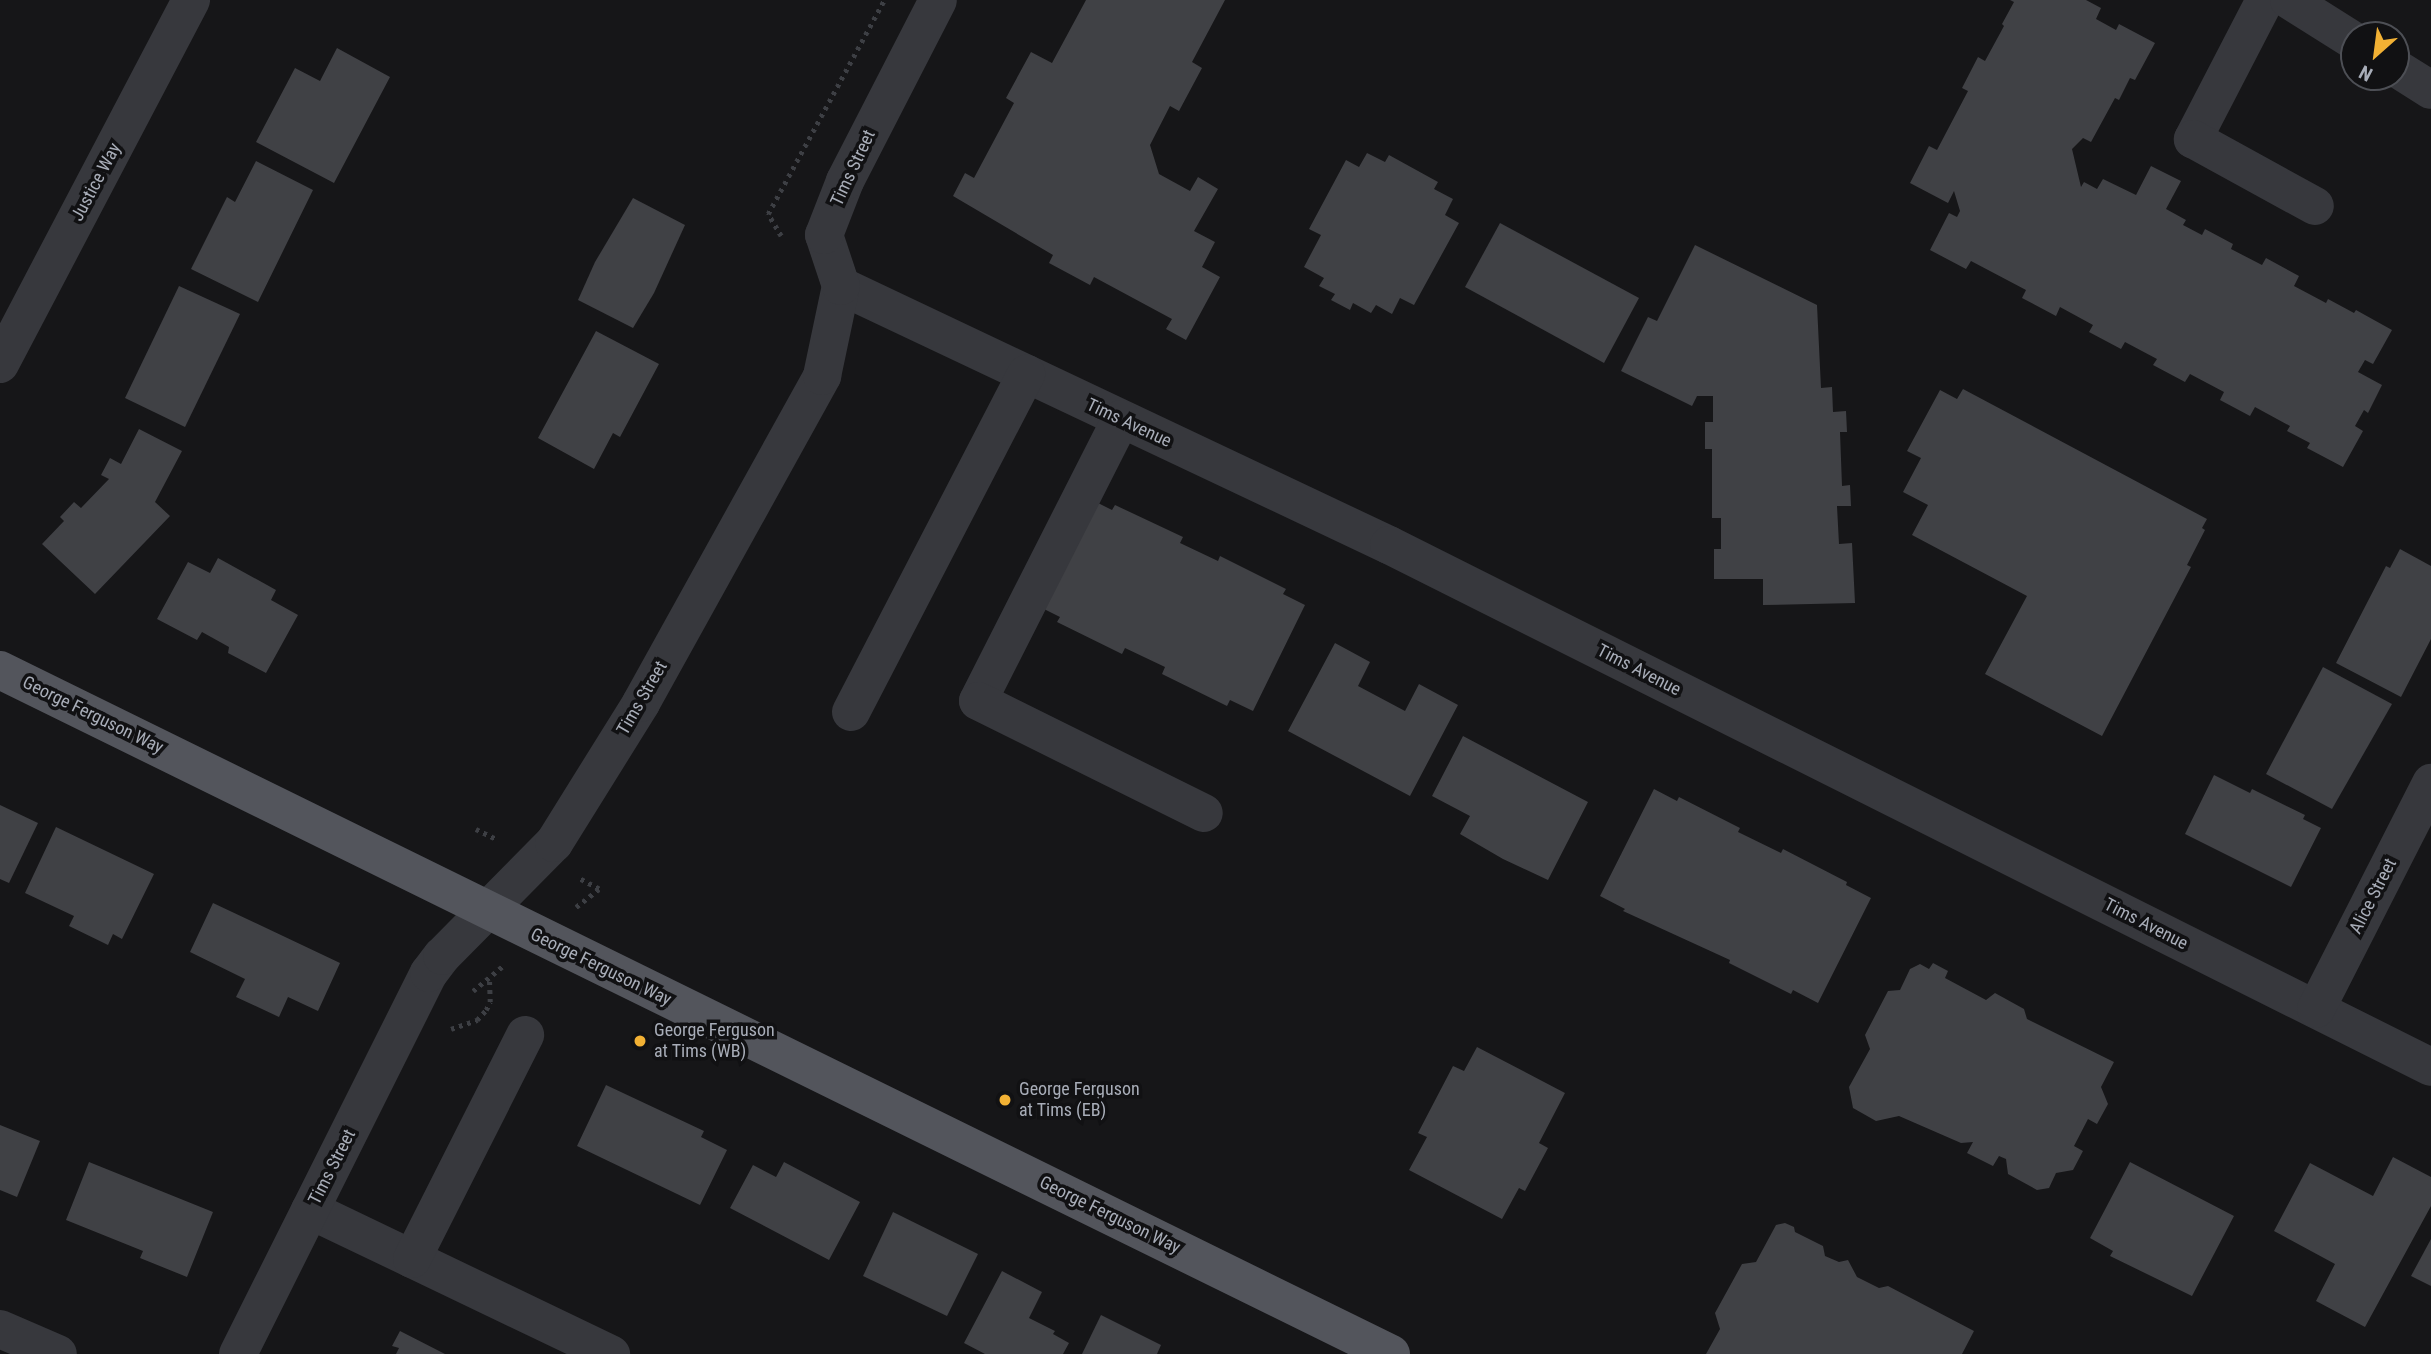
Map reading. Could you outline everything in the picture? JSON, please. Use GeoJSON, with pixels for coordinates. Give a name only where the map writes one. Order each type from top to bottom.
{"type":"FeatureCollection","features":[{"type":"Feature","properties":{"kind":"main road","name":"George Ferguson Way"},"geometry":{"type":"LineString","coordinates":[[0,670],[1391,1354]]}},
{"type":"Feature","properties":{"kind":"street","name":"Justice Way"},"geometry":{"type":"LineString","coordinates":[[0,364],[191,0]]}},
{"type":"Feature","properties":{"kind":"street","name":"Tims Street"},"geometry":{"type":"LineString","coordinates":[[238,1354],[429,973],[486,909],[554,843],[641,703],[822,376],[841,286],[824,235],[845,181],[938,0]]}},
{"type":"Feature","properties":{"kind":"street"},"geometry":{"type":"LineString","coordinates":[[2265,0],[2193,139],[2315,206]]}},
{"type":"Feature","properties":{"kind":"street"},"geometry":{"type":"LineString","coordinates":[[2289,0],[2340,32]]}},
{"type":"Feature","properties":{"kind":"street"},"geometry":{"type":"LineString","coordinates":[[2410,77],[2431,90]]}},
{"type":"Feature","properties":{"kind":"street","name":"Tims Avenue"},"geometry":{"type":"LineString","coordinates":[[841,286],[1402,551],[2431,1067]]}},
{"type":"Feature","properties":{"kind":"street"},"geometry":{"type":"LineString","coordinates":[[852,712],[1026,374]]}},
{"type":"Feature","properties":{"kind":"street"},"geometry":{"type":"LineString","coordinates":[[1121,419],[978,701],[1204,813]]}},
{"type":"Feature","properties":{"kind":"street","name":"Alice Street"},"geometry":{"type":"LineString","coordinates":[[2316,1009],[2431,783]]}},
{"type":"Feature","properties":{"kind":"street"},"geometry":{"type":"LineString","coordinates":[[412,1259],[525,1035]]}},
{"type":"Feature","properties":{"kind":"street"},"geometry":{"type":"LineString","coordinates":[[310,1210],[611,1354]]}},
{"type":"Feature","properties":{"kind":"street"},"geometry":{"type":"LineString","coordinates":[[0,1329],[58,1354]]}},
{"type":"Feature","properties":{"kind":"path"},"geometry":{"type":"LineString","coordinates":[[768,214],[884,0]]}},
{"type":"Feature","properties":{"kind":"path"},"geometry":{"type":"LineString","coordinates":[[448,1032],[482,1016],[490,1002],[489,978]]}},
{"type":"Feature","properties":{"kind":"building"},"geometry":{"type":"Polygon","coordinates":[[[1086,0],[1225,0],[1192,62],[1202,68],[1179,111],[1170,106],[1150,145],[1159,174],[1190,191],[1198,177],[1218,189],[1194,231],[1215,242],[1202,267],[1220,277],[1186,340],[1166,329],[1172,319],[1094,277],[1090,285],[1049,263],[1053,255],[953,196],[965,173],[974,178],[1014,103],[1006,98],[1031,52],[1052,63],[1086,0]]]}},
{"type":"Feature","properties":{"kind":"building"},"geometry":{"type":"Polygon","coordinates":[[[2010,0],[2086,0],[2101,8],[2096,19],[2116,30],[2119,24],[2155,43],[2135,80],[2130,78],[2119,100],[2115,98],[2091,142],[2083,138],[2072,149],[2081,187],[2084,182],[2097,189],[2103,179],[2136,195],[2151,166],[2181,181],[2166,209],[2186,220],[2183,225],[2202,235],[2205,229],[2233,244],[2231,249],[2262,265],[2266,258],[2299,276],[2294,286],[2326,303],[2328,299],[2354,313],[2356,310],[2392,330],[2373,364],[2365,360],[2358,372],[2382,385],[2368,413],[2364,410],[2355,426],[2363,431],[2343,467],[2307,448],[2310,443],[2287,431],[2290,426],[2255,407],[2250,416],[2220,400],[2224,392],[2190,374],[2185,382],[2153,365],[2157,359],[2125,342],[2121,349],[2089,332],[2093,325],[2060,307],[2056,316],[2022,298],[2026,290],[1971,261],[1966,269],[1930,250],[1949,213],[1957,217],[1960,211],[1954,191],[1948,203],[1910,183],[1929,146],[1937,150],[1968,91],[1962,88],[1978,57],[1985,61],[2004,26],[2002,24],[2014,2],[2010,0]]]}},
{"type":"Feature","properties":{"kind":"building"},"geometry":{"type":"Polygon","coordinates":[[[337,48],[390,77],[334,183],[256,142],[295,68],[320,81],[337,48]]]}},
{"type":"Feature","properties":{"kind":"building"},"geometry":{"type":"Polygon","coordinates":[[[1367,153],[1385,162],[1389,155],[1438,182],[1434,189],[1453,199],[1445,215],[1459,223],[1414,305],[1400,298],[1392,314],[1376,305],[1371,313],[1353,303],[1350,310],[1331,300],[1335,294],[1319,286],[1324,278],[1304,267],[1321,235],[1309,229],[1346,160],[1359,167],[1367,153]]]}},
{"type":"Feature","properties":{"kind":"building"},"geometry":{"type":"Polygon","coordinates":[[[256,161],[313,190],[258,302],[191,269],[227,197],[235,202],[256,161]]]}},
{"type":"Feature","properties":{"kind":"building"},"geometry":{"type":"Polygon","coordinates":[[[633,198],[685,225],[654,293],[633,328],[578,300],[595,262],[633,198]]]}},
{"type":"Feature","properties":{"kind":"building"},"geometry":{"type":"Polygon","coordinates":[[[1500,223],[1639,298],[1604,363],[1465,287],[1500,223]]]}},
{"type":"Feature","properties":{"kind":"building"},"geometry":{"type":"Polygon","coordinates":[[[1695,245],[1817,305],[1821,388],[1832,387],[1833,412],[1846,411],[1847,432],[1840,432],[1842,486],[1850,485],[1851,506],[1837,506],[1839,544],[1852,543],[1855,603],[1763,605],[1763,579],[1714,579],[1714,549],[1721,549],[1721,518],[1712,518],[1712,449],[1705,449],[1705,422],[1713,422],[1713,396],[1697,396],[1692,406],[1621,371],[1648,317],[1657,321],[1695,245]]]}},
{"type":"Feature","properties":{"kind":"building"},"geometry":{"type":"Polygon","coordinates":[[[179,286],[240,314],[185,427],[125,398],[179,286]]]}},
{"type":"Feature","properties":{"kind":"building"},"geometry":{"type":"Polygon","coordinates":[[[596,331],[659,364],[620,437],[613,433],[594,469],[538,438],[596,331]]]}},
{"type":"Feature","properties":{"kind":"building"},"geometry":{"type":"Polygon","coordinates":[[[1963,389],[2207,519],[2202,528],[2205,530],[2187,565],[2191,567],[2102,736],[1985,674],[2027,596],[1912,535],[1928,505],[1903,492],[1921,458],[1907,451],[1940,390],[1957,399],[1963,389]]]}},
{"type":"Feature","properties":{"kind":"building"},"geometry":{"type":"Polygon","coordinates":[[[139,429],[182,451],[155,502],[170,516],[95,594],[42,544],[64,521],[60,517],[74,502],[81,508],[109,479],[101,475],[110,458],[121,464],[139,429]]]}},
{"type":"Feature","properties":{"kind":"building"},"geometry":{"type":"Polygon","coordinates":[[[1090,499],[1112,510],[1115,505],[1183,537],[1180,543],[1218,561],[1220,556],[1286,589],[1283,594],[1305,605],[1253,711],[1230,700],[1227,706],[1162,674],[1165,667],[1125,648],[1122,654],[1057,622],[1060,617],[1038,606],[1090,499]]]}},
{"type":"Feature","properties":{"kind":"building"},"geometry":{"type":"Polygon","coordinates":[[[2400,549],[2431,566],[2431,639],[2401,697],[2336,663],[2386,566],[2390,568],[2400,549]]]}},
{"type":"Feature","properties":{"kind":"building"},"geometry":{"type":"Polygon","coordinates":[[[218,558],[276,590],[271,600],[298,615],[266,673],[228,653],[229,647],[202,632],[197,640],[157,619],[188,562],[210,573],[218,558]]]}},
{"type":"Feature","properties":{"kind":"building"},"geometry":{"type":"Polygon","coordinates":[[[1335,643],[1370,662],[1358,686],[1405,711],[1419,684],[1458,705],[1410,796],[1288,731],[1335,643]]]}},
{"type":"Feature","properties":{"kind":"building"},"geometry":{"type":"Polygon","coordinates":[[[2323,667],[2392,704],[2332,809],[2266,774],[2323,667]]]}},
{"type":"Feature","properties":{"kind":"building"},"geometry":{"type":"Polygon","coordinates":[[[1463,736],[1588,802],[1548,880],[1503,859],[1460,834],[1470,816],[1432,796],[1463,736]]]}},
{"type":"Feature","properties":{"kind":"building"},"geometry":{"type":"Polygon","coordinates":[[[2214,775],[2250,793],[2252,789],[2305,815],[2303,819],[2321,828],[2291,887],[2185,834],[2214,775]]]}},
{"type":"Feature","properties":{"kind":"building"},"geometry":{"type":"Polygon","coordinates":[[[1654,789],[1677,801],[1679,797],[1740,828],[1738,832],[1781,853],[1783,849],[1847,882],[1846,885],[1871,898],[1818,1003],[1793,990],[1791,994],[1729,963],[1730,960],[1623,911],[1625,909],[1600,896],[1654,789]]]}},
{"type":"Feature","properties":{"kind":"building"},"geometry":{"type":"Polygon","coordinates":[[[0,805],[38,823],[9,883],[0,879],[0,805]]]}},
{"type":"Feature","properties":{"kind":"building"},"geometry":{"type":"Polygon","coordinates":[[[56,827],[154,874],[122,939],[113,934],[108,945],[69,926],[74,916],[25,893],[56,827]]]}},
{"type":"Feature","properties":{"kind":"building"},"geometry":{"type":"Polygon","coordinates":[[[213,903],[340,963],[318,1011],[288,997],[279,1017],[236,997],[245,979],[190,952],[213,903]]]}},
{"type":"Feature","properties":{"kind":"building"},"geometry":{"type":"Polygon","coordinates":[[[1933,963],[1948,971],[1945,978],[1986,1000],[1995,993],[2024,1009],[2027,1019],[2114,1062],[2101,1087],[2108,1104],[2097,1124],[2088,1119],[2074,1146],[2083,1151],[2073,1170],[2056,1173],[2049,1188],[2037,1190],[2008,1174],[2006,1159],[1999,1156],[1993,1166],[1967,1153],[1973,1142],[1961,1143],[1899,1116],[1876,1121],[1853,1108],[1849,1087],[1870,1049],[1865,1035],[1888,991],[1900,990],[1910,969],[1920,964],[1929,969],[1933,963]]]}},
{"type":"Feature","properties":{"kind":"building"},"geometry":{"type":"Polygon","coordinates":[[[1477,1047],[1565,1093],[1539,1143],[1548,1148],[1525,1191],[1519,1188],[1502,1219],[1409,1170],[1427,1137],[1418,1133],[1453,1066],[1464,1071],[1477,1047]]]}},
{"type":"Feature","properties":{"kind":"building"},"geometry":{"type":"Polygon","coordinates":[[[606,1085],[704,1131],[701,1137],[727,1150],[700,1205],[577,1146],[606,1085]]]}},
{"type":"Feature","properties":{"kind":"building"},"geometry":{"type":"Polygon","coordinates":[[[0,1125],[40,1141],[17,1197],[0,1190],[0,1125]]]}},
{"type":"Feature","properties":{"kind":"building"},"geometry":{"type":"Polygon","coordinates":[[[2393,1157],[2431,1177],[2431,1206],[2365,1327],[2316,1301],[2335,1264],[2274,1231],[2310,1163],[2373,1196],[2393,1157]]]}},
{"type":"Feature","properties":{"kind":"building"},"geometry":{"type":"Polygon","coordinates":[[[89,1162],[213,1212],[187,1277],[140,1258],[143,1251],[66,1220],[89,1162]]]}},
{"type":"Feature","properties":{"kind":"building"},"geometry":{"type":"Polygon","coordinates":[[[784,1162],[860,1202],[829,1260],[730,1208],[753,1165],[776,1177],[784,1162]]]}},
{"type":"Feature","properties":{"kind":"building"},"geometry":{"type":"Polygon","coordinates":[[[2130,1162],[2234,1216],[2192,1296],[2110,1256],[2113,1251],[2090,1238],[2130,1162]]]}},
{"type":"Feature","properties":{"kind":"building"},"geometry":{"type":"Polygon","coordinates":[[[893,1212],[978,1254],[947,1316],[863,1276],[893,1212]]]}},
{"type":"Feature","properties":{"kind":"building"},"geometry":{"type":"Polygon","coordinates":[[[1785,1223],[1794,1227],[1795,1232],[1823,1246],[1825,1256],[1839,1262],[1848,1260],[1857,1277],[1879,1288],[1888,1286],[1974,1331],[1962,1354],[1706,1354],[1720,1329],[1715,1313],[1742,1264],[1756,1262],[1776,1225],[1785,1223]]]}},
{"type":"Feature","properties":{"kind":"building"},"geometry":{"type":"Polygon","coordinates":[[[2431,1239],[2431,1286],[2411,1276],[2431,1239]]]}},
{"type":"Feature","properties":{"kind":"building"},"geometry":{"type":"Polygon","coordinates":[[[1002,1271],[1042,1292],[1029,1318],[1055,1331],[1053,1334],[1069,1343],[1063,1354],[985,1354],[964,1343],[1002,1271]]]}},
{"type":"Feature","properties":{"kind":"building"},"geometry":{"type":"Polygon","coordinates":[[[1101,1315],[1161,1345],[1157,1354],[1082,1354],[1101,1315]]]}},
{"type":"Feature","properties":{"kind":"building"},"geometry":{"type":"Polygon","coordinates":[[[400,1331],[445,1354],[396,1354],[399,1348],[392,1346],[400,1331]]]}},
{"type":"Feature","properties":{"kind":"place","name":"George Ferguson at Tims (WB)"},"geometry":{"type":"Point","coordinates":[640,1041]}},
{"type":"Feature","properties":{"kind":"place","name":"George Ferguson at Tims (EB)"},"geometry":{"type":"Point","coordinates":[1005,1100]}}]}
